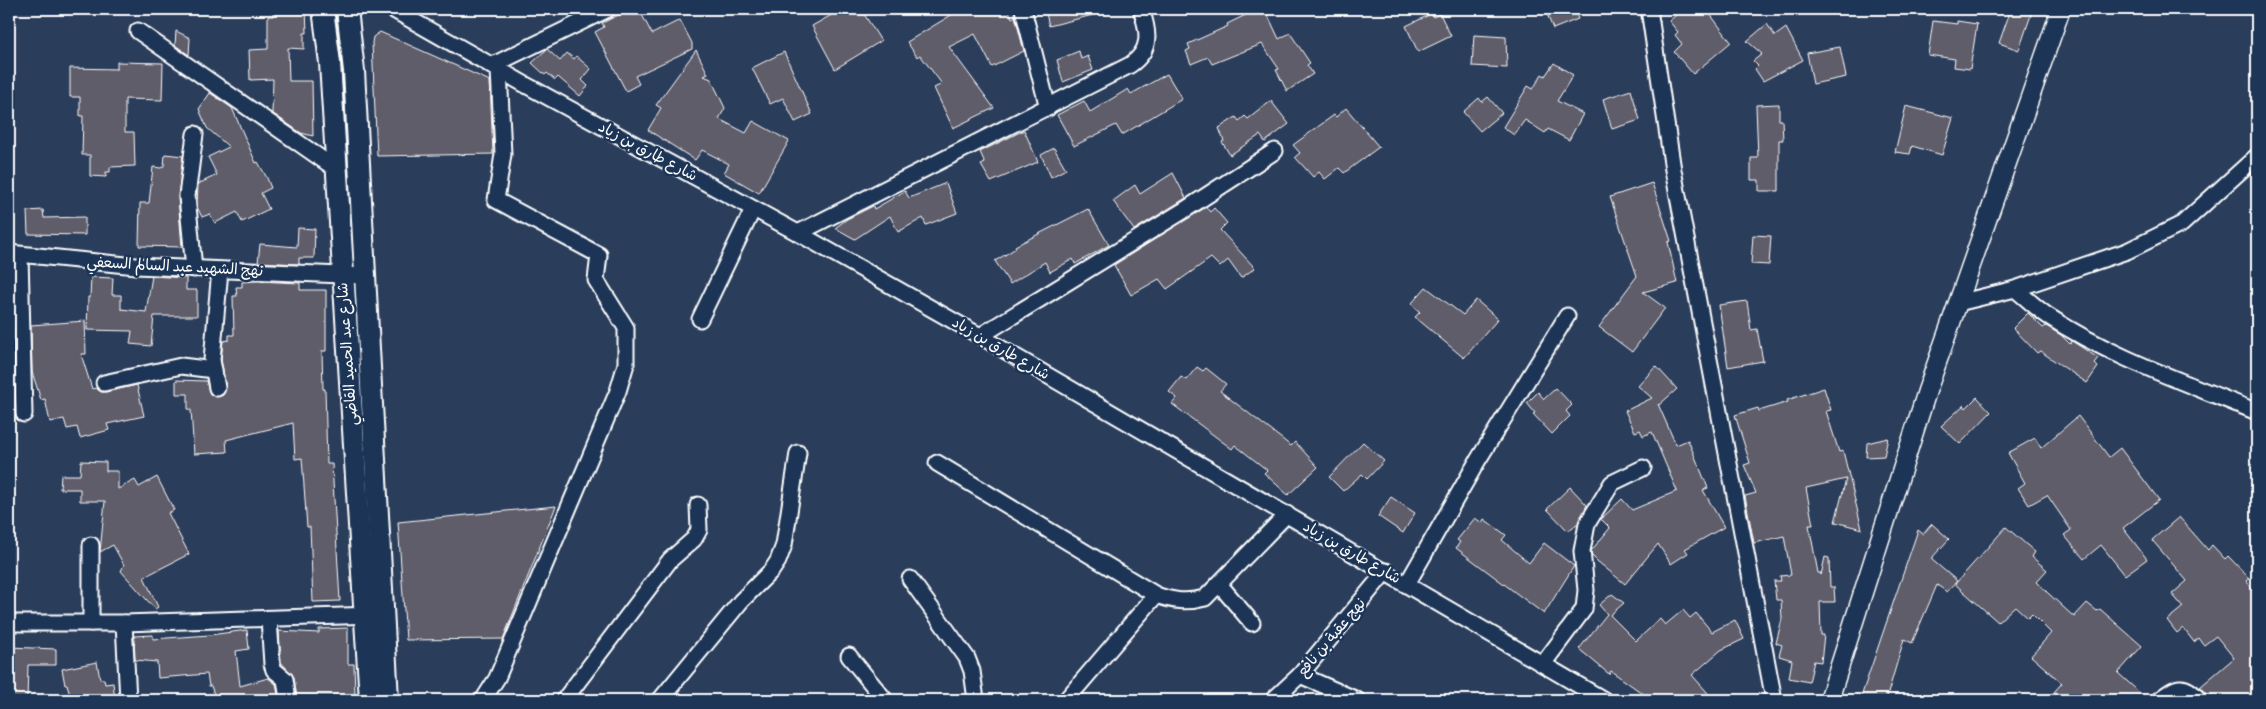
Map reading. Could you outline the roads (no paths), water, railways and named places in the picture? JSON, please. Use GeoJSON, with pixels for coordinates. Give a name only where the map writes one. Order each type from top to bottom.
{"type":"FeatureCollection","features":[{"type":"Feature","properties":{"kind":"main road","name":"شارع عبد الحميد القاضي"},"geometry":{"type":"LineString","coordinates":[[323,9],[330,63],[342,275],[374,615],[388,700]]}},
{"type":"Feature","properties":{"kind":"main road","name":"شارع عبد الحميد القاضي"},"geometry":{"type":"LineString","coordinates":[[348,9],[354,71],[365,276],[374,615],[370,700]]}},
{"type":"Feature","properties":{"kind":"street","name":"شارع طارق بن زياد"},"geometry":{"type":"LineString","coordinates":[[392,9],[495,68],[798,233],[980,336],[1386,571],[1604,700]]}},
{"type":"Feature","properties":{"kind":"street"},"geometry":{"type":"LineString","coordinates":[[482,700],[497,678],[618,392],[626,364],[626,328],[596,280],[599,256],[496,200],[503,154],[495,68],[608,9]]}},
{"type":"Feature","properties":{"kind":"street"},"geometry":{"type":"LineString","coordinates":[[1023,9],[1048,108]]}},
{"type":"Feature","properties":{"kind":"street"},"geometry":{"type":"LineString","coordinates":[[798,233],[1111,76],[1137,60],[1143,54],[1147,45],[1147,33],[1141,9]]}},
{"type":"Feature","properties":{"kind":"street"},"geometry":{"type":"LineString","coordinates":[[1649,9],[1677,189],[1774,700]]}},
{"type":"Feature","properties":{"kind":"street"},"geometry":{"type":"LineString","coordinates":[[1829,700],[1927,391],[2061,9]]}},
{"type":"Feature","properties":{"kind":"street"},"geometry":{"type":"LineString","coordinates":[[138,31],[336,169]]}},
{"type":"Feature","properties":{"kind":"street"},"geometry":{"type":"LineString","coordinates":[[194,269],[187,196],[195,134]]}},
{"type":"Feature","properties":{"kind":"street"},"geometry":{"type":"LineString","coordinates":[[980,336],[1275,152]]}},
{"type":"Feature","properties":{"kind":"street"},"geometry":{"type":"LineString","coordinates":[[1958,303],[2015,289],[2127,251],[2182,224],[2257,156]]}},
{"type":"Feature","properties":{"kind":"street"},"geometry":{"type":"LineString","coordinates":[[700,319],[753,208]]}},
{"type":"Feature","properties":{"kind":"street"},"geometry":{"type":"LineString","coordinates":[[14,254],[24,414]]}},
{"type":"Feature","properties":{"kind":"street","name":"نهج الشهيد عبد السالم السعفي"},"geometry":{"type":"LineString","coordinates":[[14,254],[136,266],[365,276]]}},
{"type":"Feature","properties":{"kind":"street"},"geometry":{"type":"LineString","coordinates":[[217,388],[212,360],[220,270]]}},
{"type":"Feature","properties":{"kind":"street"},"geometry":{"type":"LineString","coordinates":[[2015,289],[2047,315],[2132,361],[2257,412]]}},
{"type":"Feature","properties":{"kind":"street"},"geometry":{"type":"LineString","coordinates":[[1408,584],[1478,460],[1567,316]]}},
{"type":"Feature","properties":{"kind":"street"},"geometry":{"type":"LineString","coordinates":[[104,383],[181,366],[214,370]]}},
{"type":"Feature","properties":{"kind":"street"},"geometry":{"type":"LineString","coordinates":[[660,700],[740,601],[772,570],[778,561],[784,546],[798,453]]}},
{"type":"Feature","properties":{"kind":"street"},"geometry":{"type":"LineString","coordinates":[[937,463],[1156,595],[1174,601],[1205,598],[1287,514]]}},
{"type":"Feature","properties":{"kind":"street"},"geometry":{"type":"LineString","coordinates":[[1543,664],[1584,609],[1586,590],[1582,550],[1587,524],[1612,483],[1642,468]]}},
{"type":"Feature","properties":{"kind":"street"},"geometry":{"type":"LineString","coordinates":[[564,700],[670,560],[694,539],[698,530],[698,505]]}},
{"type":"Feature","properties":{"kind":"street"},"geometry":{"type":"LineString","coordinates":[[91,545],[92,623]]}},
{"type":"Feature","properties":{"kind":"street","name":"نهج عقبة بن نافع"},"geometry":{"type":"LineString","coordinates":[[1273,700],[1300,675],[1386,571]]}},
{"type":"Feature","properties":{"kind":"street"},"geometry":{"type":"LineString","coordinates":[[910,579],[967,658],[972,671],[976,700]]}},
{"type":"Feature","properties":{"kind":"street"},"geometry":{"type":"LineString","coordinates":[[1219,584],[1252,623]]}},
{"type":"Feature","properties":{"kind":"street"},"geometry":{"type":"LineString","coordinates":[[1066,700],[1156,595]]}},
{"type":"Feature","properties":{"kind":"street"},"geometry":{"type":"LineString","coordinates":[[9,623],[124,623],[374,615]]}},
{"type":"Feature","properties":{"kind":"street"},"geometry":{"type":"LineString","coordinates":[[269,619],[272,664],[274,670],[285,679],[288,700]]}},
{"type":"Feature","properties":{"kind":"street"},"geometry":{"type":"LineString","coordinates":[[124,623],[128,700]]}},
{"type":"Feature","properties":{"kind":"street"},"geometry":{"type":"LineString","coordinates":[[850,656],[885,700]]}},
{"type":"Feature","properties":{"kind":"street"},"geometry":{"type":"LineString","coordinates":[[1300,675],[1357,700]]}},
{"type":"Feature","properties":{"kind":"street"},"geometry":{"type":"LineString","coordinates":[[2159,700],[2175,689],[2182,687],[2190,690],[2199,700]]}}]}
